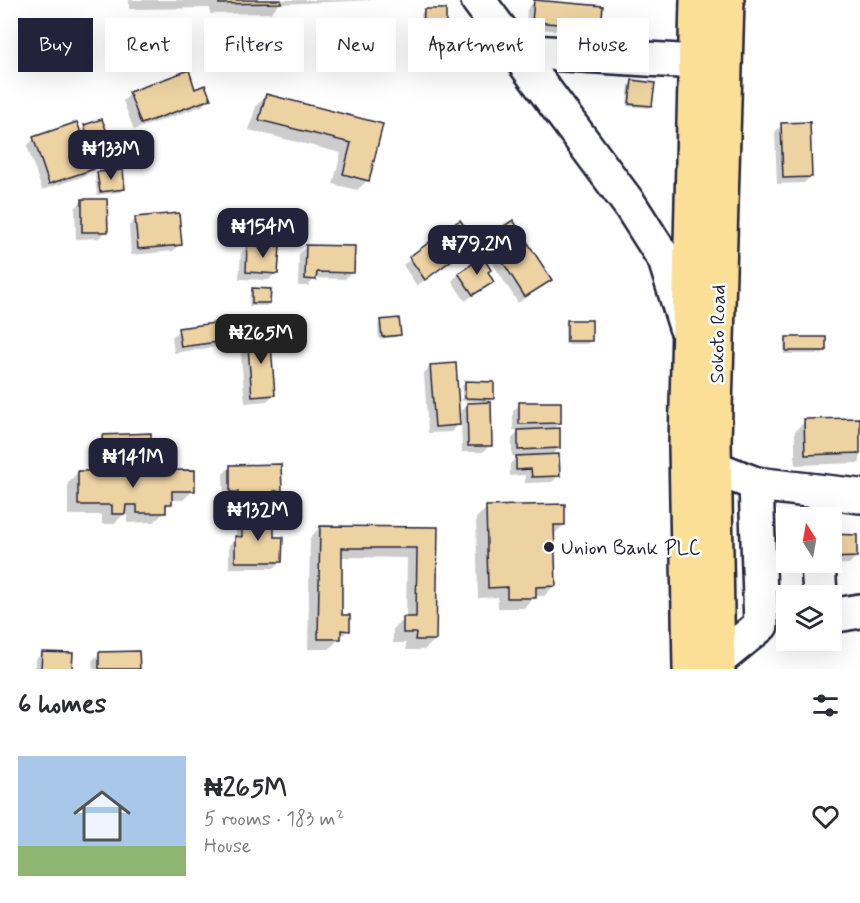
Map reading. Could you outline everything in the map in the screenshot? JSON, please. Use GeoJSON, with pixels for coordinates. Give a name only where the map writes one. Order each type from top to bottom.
{"type":"FeatureCollection","features":[{"type":"Feature","properties":{"kind":"main road","name":"Sokoto Road"},"geometry":{"type":"LineString","coordinates":[[697,0],[686,445],[708,666]]}},
{"type":"Feature","properties":{"kind":"main road","name":"Sokoto Road"},"geometry":{"type":"LineString","coordinates":[[708,666],[727,0]]}},
{"type":"Feature","properties":{"kind":"street"},"geometry":{"type":"LineString","coordinates":[[478,0],[491,18]]}},
{"type":"Feature","properties":{"kind":"street"},"geometry":{"type":"LineString","coordinates":[[545,53],[696,62]]}},
{"type":"Feature","properties":{"kind":"street"},"geometry":{"type":"LineString","coordinates":[[532,72],[630,205],[665,260],[688,332]]}},
{"type":"Feature","properties":{"kind":"street"},"geometry":{"type":"LineString","coordinates":[[715,468],[815,504],[860,496]]}},
{"type":"Feature","properties":{"kind":"street"},"geometry":{"type":"LineString","coordinates":[[708,666],[773,624],[756,483]]}},
{"type":"Feature","properties":{"kind":"street"},"geometry":{"type":"LineString","coordinates":[[842,614],[860,611]]}},
{"type":"Feature","properties":{"kind":"building"},"geometry":{"type":"Polygon","coordinates":[[[219,0],[281,0],[281,3],[219,4],[219,0]]]}},
{"type":"Feature","properties":{"kind":"building"},"geometry":{"type":"Polygon","coordinates":[[[534,0],[603,6],[602,18],[557,18],[557,24],[545,23],[545,18],[532,18],[534,0]]]}},
{"type":"Feature","properties":{"kind":"building"},"geometry":{"type":"Polygon","coordinates":[[[424,9],[446,9],[446,18],[424,18],[424,9]]]}},
{"type":"Feature","properties":{"kind":"building"},"geometry":{"type":"Polygon","coordinates":[[[184,72],[190,72],[195,89],[205,85],[211,99],[141,124],[129,92],[184,72]]]}},
{"type":"Feature","properties":{"kind":"building"},"geometry":{"type":"Polygon","coordinates":[[[632,80],[655,83],[652,106],[629,104],[632,80]]]}},
{"type":"Feature","properties":{"kind":"building"},"geometry":{"type":"Polygon","coordinates":[[[266,94],[383,124],[369,181],[343,174],[351,143],[259,120],[266,94]]]}},
{"type":"Feature","properties":{"kind":"building"},"geometry":{"type":"Polygon","coordinates":[[[102,119],[110,140],[92,146],[84,125],[102,119]]]}},
{"type":"Feature","properties":{"kind":"building"},"geometry":{"type":"Polygon","coordinates":[[[77,122],[94,169],[49,184],[33,137],[77,122]]]}},
{"type":"Feature","properties":{"kind":"building"},"geometry":{"type":"Polygon","coordinates":[[[810,122],[812,177],[783,178],[781,123],[810,122]]]}},
{"type":"Feature","properties":{"kind":"building"},"geometry":{"type":"Polygon","coordinates":[[[123,170],[125,189],[100,192],[97,172],[123,170]]]}},
{"type":"Feature","properties":{"kind":"building"},"geometry":{"type":"Polygon","coordinates":[[[82,199],[107,199],[108,232],[82,232],[82,199]]]}},
{"type":"Feature","properties":{"kind":"building"},"geometry":{"type":"Polygon","coordinates":[[[179,213],[182,245],[138,249],[135,217],[179,213]]]}},
{"type":"Feature","properties":{"kind":"building"},"geometry":{"type":"Polygon","coordinates":[[[460,220],[476,242],[425,280],[409,257],[460,220]]]}},
{"type":"Feature","properties":{"kind":"building"},"geometry":{"type":"Polygon","coordinates":[[[513,220],[552,280],[525,297],[487,237],[513,220]]]}},
{"type":"Feature","properties":{"kind":"building"},"geometry":{"type":"Polygon","coordinates":[[[247,244],[280,246],[278,274],[246,272],[247,244]]]}},
{"type":"Feature","properties":{"kind":"building"},"geometry":{"type":"Polygon","coordinates":[[[306,245],[355,246],[354,273],[317,272],[316,280],[305,279],[306,245]]]}},
{"type":"Feature","properties":{"kind":"building"},"geometry":{"type":"Polygon","coordinates":[[[483,257],[491,270],[488,272],[494,282],[473,295],[458,273],[483,257]]]}},
{"type":"Feature","properties":{"kind":"building"},"geometry":{"type":"Polygon","coordinates":[[[252,288],[271,289],[270,303],[252,303],[252,288]]]}},
{"type":"Feature","properties":{"kind":"building"},"geometry":{"type":"Polygon","coordinates":[[[399,318],[401,335],[382,337],[380,320],[399,318]]]}},
{"type":"Feature","properties":{"kind":"building"},"geometry":{"type":"Polygon","coordinates":[[[567,320],[592,320],[592,341],[567,341],[567,320]]]}},
{"type":"Feature","properties":{"kind":"building"},"geometry":{"type":"Polygon","coordinates":[[[222,322],[225,341],[181,347],[178,328],[222,322]]]}},
{"type":"Feature","properties":{"kind":"building"},"geometry":{"type":"Polygon","coordinates":[[[270,333],[275,395],[252,397],[247,335],[270,333]]]}},
{"type":"Feature","properties":{"kind":"building"},"geometry":{"type":"Polygon","coordinates":[[[786,337],[826,337],[826,351],[786,351],[786,337]]]}},
{"type":"Feature","properties":{"kind":"building"},"geometry":{"type":"Polygon","coordinates":[[[456,363],[460,425],[435,427],[430,365],[456,363]]]}},
{"type":"Feature","properties":{"kind":"building"},"geometry":{"type":"Polygon","coordinates":[[[465,381],[494,382],[494,399],[465,398],[465,381]]]}},
{"type":"Feature","properties":{"kind":"building"},"geometry":{"type":"Polygon","coordinates":[[[491,402],[492,446],[468,446],[467,403],[491,402]]]}},
{"type":"Feature","properties":{"kind":"building"},"geometry":{"type":"Polygon","coordinates":[[[519,402],[561,402],[561,423],[519,424],[519,402]]]}},
{"type":"Feature","properties":{"kind":"building"},"geometry":{"type":"Polygon","coordinates":[[[860,418],[860,453],[805,455],[804,419],[860,418]]]}},
{"type":"Feature","properties":{"kind":"building"},"geometry":{"type":"Polygon","coordinates":[[[560,428],[560,448],[518,450],[518,430],[560,428]]]}},
{"type":"Feature","properties":{"kind":"building"},"geometry":{"type":"Polygon","coordinates":[[[151,433],[151,462],[104,463],[102,435],[151,433]]]}},
{"type":"Feature","properties":{"kind":"building"},"geometry":{"type":"Polygon","coordinates":[[[559,454],[560,476],[532,477],[531,469],[516,470],[516,456],[559,454]]]}},
{"type":"Feature","properties":{"kind":"building"},"geometry":{"type":"Polygon","coordinates":[[[281,464],[282,491],[274,491],[275,507],[239,508],[238,492],[230,492],[230,465],[281,464]]]}},
{"type":"Feature","properties":{"kind":"building"},"geometry":{"type":"Polygon","coordinates":[[[195,470],[195,491],[172,491],[172,504],[166,504],[166,513],[137,513],[137,505],[126,505],[125,514],[112,514],[112,505],[78,505],[78,471],[195,470]]]}},
{"type":"Feature","properties":{"kind":"building"},"geometry":{"type":"Polygon","coordinates":[[[565,504],[565,525],[554,525],[556,586],[536,587],[536,598],[507,598],[507,587],[488,588],[486,506],[565,504]]]}},
{"type":"Feature","properties":{"kind":"building"},"geometry":{"type":"Polygon","coordinates":[[[242,518],[274,518],[274,537],[283,537],[282,562],[235,562],[235,536],[242,537],[242,518]]]}},
{"type":"Feature","properties":{"kind":"building"},"geometry":{"type":"Polygon","coordinates":[[[320,526],[438,527],[436,640],[415,640],[416,633],[403,633],[403,617],[416,617],[417,548],[342,548],[342,615],[350,615],[350,631],[341,630],[341,639],[318,639],[320,526]]]}},
{"type":"Feature","properties":{"kind":"building"},"geometry":{"type":"Polygon","coordinates":[[[842,534],[857,535],[857,557],[842,558],[842,534]]]}},
{"type":"Feature","properties":{"kind":"building"},"geometry":{"type":"Polygon","coordinates":[[[139,651],[140,669],[99,669],[99,652],[139,651]]]}},
{"type":"Feature","properties":{"kind":"building"},"geometry":{"type":"Polygon","coordinates":[[[42,652],[73,653],[72,669],[41,669],[42,652]]]}},
{"type":"Feature","properties":{"kind":"place","name":"Union Bank PLC"},"geometry":{"type":"Point","coordinates":[549,547]}}]}
